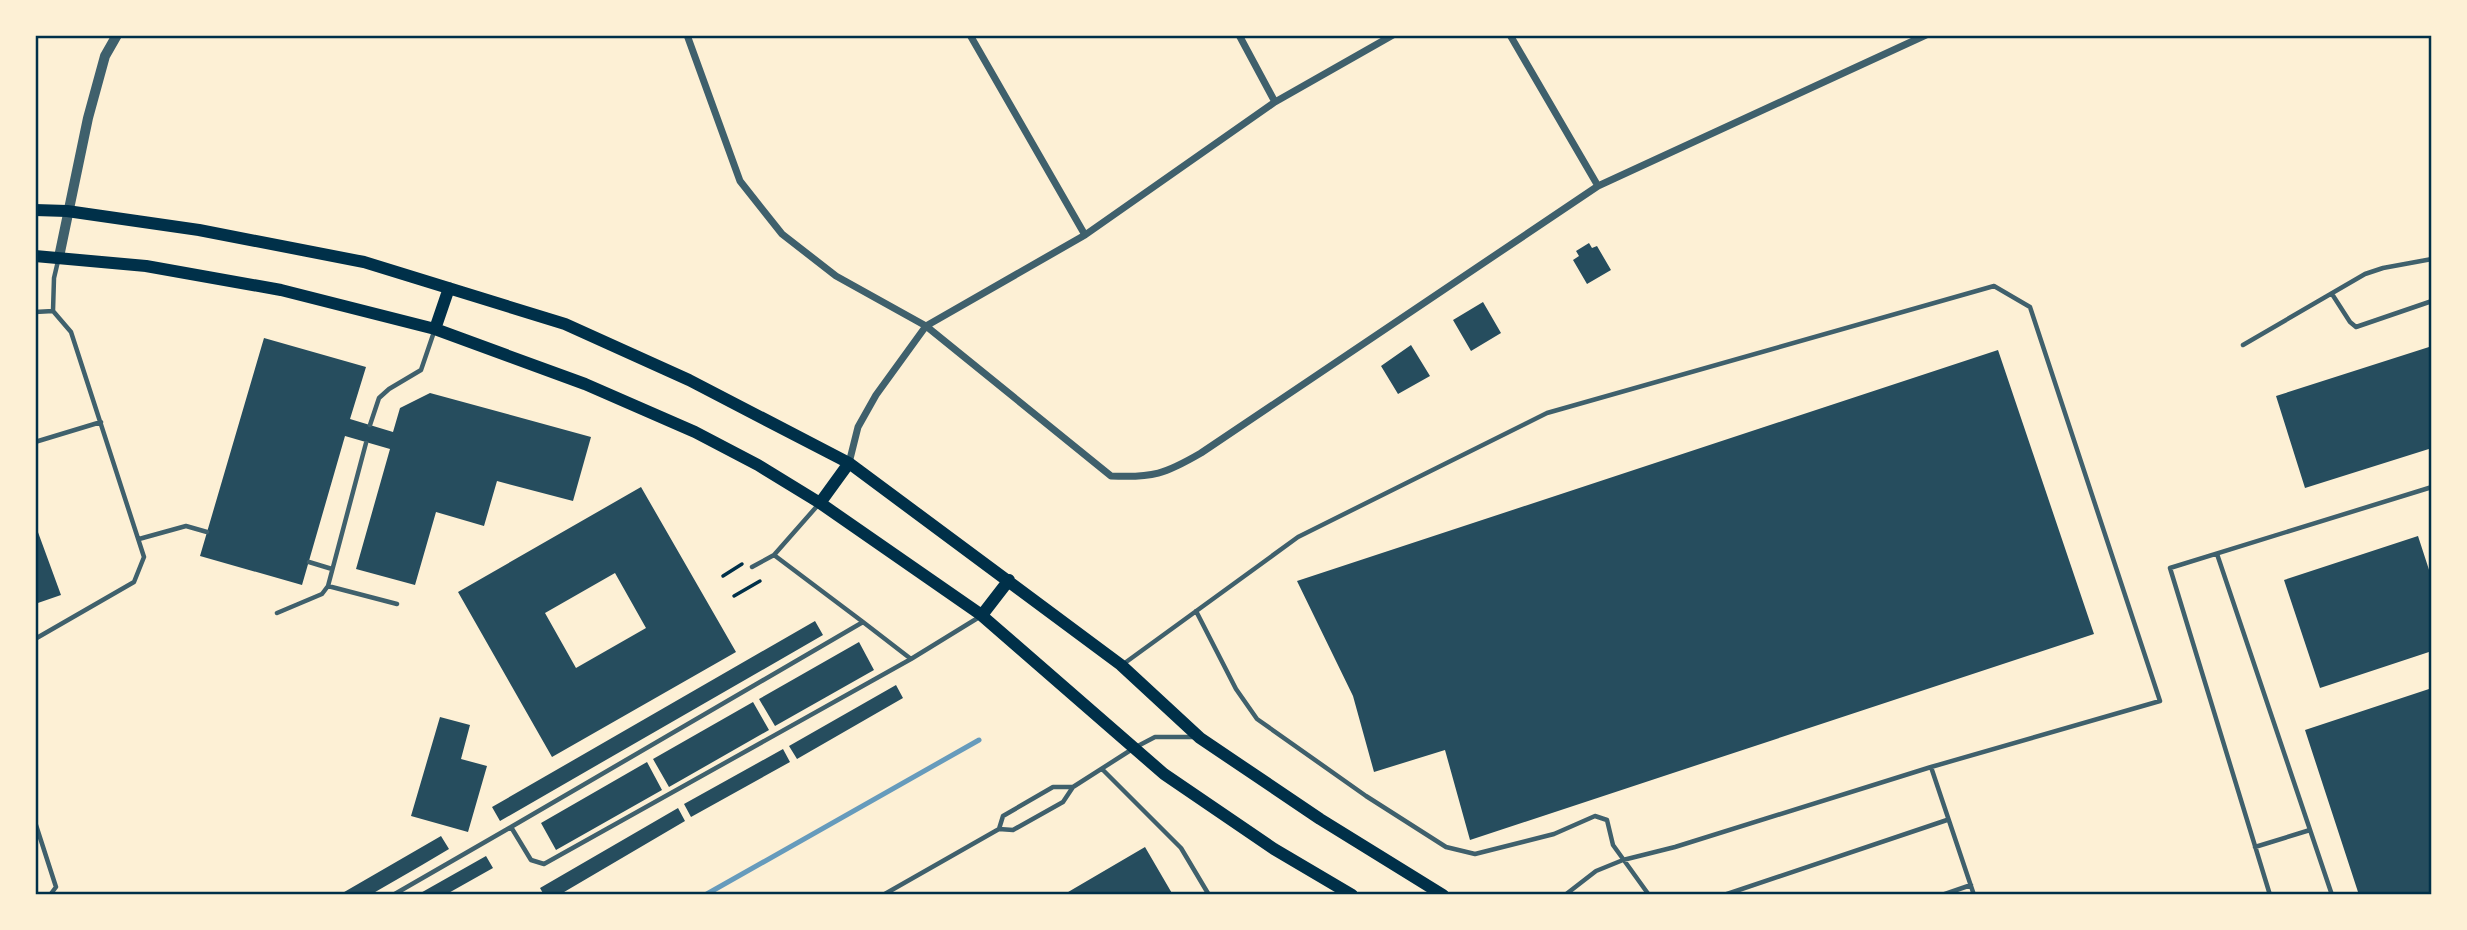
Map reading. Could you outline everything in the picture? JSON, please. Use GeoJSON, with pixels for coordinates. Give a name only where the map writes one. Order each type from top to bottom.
{"type":"FeatureCollection","features":[{"type":"Feature","properties":{"kind":"main road"},"geometry":{"type":"LineString","coordinates":[[35,210],[67,211],[199,230],[364,262],[565,324],[689,380],[849,463],[1121,665],[1200,738],[1320,819],[1443,895]]}},
{"type":"Feature","properties":{"kind":"main road"},"geometry":{"type":"LineString","coordinates":[[35,256],[146,266],[281,290],[435,329],[585,384],[695,432],[820,502],[982,615],[1164,774],[1263,842],[1352,895]]}},
{"type":"Feature","properties":{"kind":"main road"},"geometry":{"type":"LineString","coordinates":[[435,329],[449,288]]}},
{"type":"Feature","properties":{"kind":"main road"},"geometry":{"type":"LineString","coordinates":[[820,502],[849,463]]}},
{"type":"Feature","properties":{"kind":"main road"},"geometry":{"type":"LineString","coordinates":[[982,615],[1009,580]]}},
{"type":"Feature","properties":{"kind":"street"},"geometry":{"type":"LineString","coordinates":[[59,257],[88,118],[105,56],[117,35]]}},
{"type":"Feature","properties":{"kind":"street"},"geometry":{"type":"LineString","coordinates":[[687,35],[740,181],[782,234],[836,276],[926,326],[1111,476],[1137,477],[1169,472],[1201,453],[1598,186],[1926,35]]}},
{"type":"Feature","properties":{"kind":"street"},"geometry":{"type":"LineString","coordinates":[[970,35],[1086,235]]}},
{"type":"Feature","properties":{"kind":"street"},"geometry":{"type":"LineString","coordinates":[[1239,35],[1275,102]]}},
{"type":"Feature","properties":{"kind":"street"},"geometry":{"type":"LineString","coordinates":[[849,463],[858,427],[876,395],[926,326],[1086,235],[1275,102],[1393,35]]}},
{"type":"Feature","properties":{"kind":"street"},"geometry":{"type":"LineString","coordinates":[[1510,35],[1598,186]]}},
{"type":"Feature","properties":{"kind":"lane"},"geometry":{"type":"LineString","coordinates":[[35,639],[135,582],[144,556],[71,332],[53,311],[54,278],[59,257]]}},
{"type":"Feature","properties":{"kind":"lane"},"geometry":{"type":"LineString","coordinates":[[2243,345],[2365,274],[2432,259]]}},
{"type":"Feature","properties":{"kind":"lane"},"geometry":{"type":"LineString","coordinates":[[1121,665],[1298,537],[1547,413],[1994,286],[2030,307],[2160,701],[1931,767],[1675,847],[1623,860],[1597,871],[1565,895]]}},
{"type":"Feature","properties":{"kind":"lane"},"geometry":{"type":"LineString","coordinates":[[2332,294],[2356,327],[2432,302]]}},
{"type":"Feature","properties":{"kind":"lane"},"geometry":{"type":"LineString","coordinates":[[35,312],[53,311]]}},
{"type":"Feature","properties":{"kind":"lane"},"geometry":{"type":"LineString","coordinates":[[370,425],[379,398],[389,388],[421,370],[435,329]]}},
{"type":"Feature","properties":{"kind":"lane"},"geometry":{"type":"LineString","coordinates":[[35,442],[100,422]]}},
{"type":"Feature","properties":{"kind":"lane"},"geometry":{"type":"LineString","coordinates":[[277,613],[322,594],[328,586],[366,443]]}},
{"type":"Feature","properties":{"kind":"lane"},"geometry":{"type":"LineString","coordinates":[[2270,895],[2170,568],[2432,487]]}},
{"type":"Feature","properties":{"kind":"lane"},"geometry":{"type":"LineString","coordinates":[[752,567],[774,555],[820,502]]}},
{"type":"Feature","properties":{"kind":"lane"},"geometry":{"type":"LineString","coordinates":[[139,539],[186,526],[207,532]]}},
{"type":"Feature","properties":{"kind":"lane"},"geometry":{"type":"LineString","coordinates":[[2217,554],[2332,895]]}},
{"type":"Feature","properties":{"kind":"lane"},"geometry":{"type":"LineString","coordinates":[[774,555],[911,659]]}},
{"type":"Feature","properties":{"kind":"lane"},"geometry":{"type":"LineString","coordinates":[[309,562],[332,569]]}},
{"type":"Feature","properties":{"kind":"lane"},"geometry":{"type":"LineString","coordinates":[[328,586],[397,604]]}},
{"type":"Feature","properties":{"kind":"lane"},"geometry":{"type":"LineString","coordinates":[[1196,611],[1236,689],[1257,719],[1446,847],[1475,853],[1489,851],[1554,834],[1595,816],[1607,820],[1613,845],[1649,895]]}},
{"type":"Feature","properties":{"kind":"lane"},"geometry":{"type":"LineString","coordinates":[[511,827],[531,860],[544,864],[911,659],[982,615]]}},
{"type":"Feature","properties":{"kind":"lane"},"geometry":{"type":"LineString","coordinates":[[393,895],[863,622]]}},
{"type":"Feature","properties":{"kind":"lane"},"geometry":{"type":"LineString","coordinates":[[883,895],[999,830],[1013,830],[1063,802],[1073,787],[1155,737],[1200,738]]}},
{"type":"Feature","properties":{"kind":"lane"},"geometry":{"type":"LineString","coordinates":[[1931,767],[1974,895]]}},
{"type":"Feature","properties":{"kind":"lane"},"geometry":{"type":"LineString","coordinates":[[1102,769],[1181,848],[1209,895]]}},
{"type":"Feature","properties":{"kind":"lane"},"geometry":{"type":"LineString","coordinates":[[999,830],[1003,816],[1053,787],[1073,787]]}},
{"type":"Feature","properties":{"kind":"lane"},"geometry":{"type":"LineString","coordinates":[[1724,895],[1947,820]]}},
{"type":"Feature","properties":{"kind":"lane"},"geometry":{"type":"LineString","coordinates":[[35,822],[56,887],[50,895]]}},
{"type":"Feature","properties":{"kind":"lane"},"geometry":{"type":"LineString","coordinates":[[2255,846],[2310,830]]}},
{"type":"Feature","properties":{"kind":"lane"},"geometry":{"type":"LineString","coordinates":[[1942,895],[1971,886]]}},
{"type":"Feature","properties":{"kind":"path"},"geometry":{"type":"LineString","coordinates":[[723,576],[748,560]]}},
{"type":"Feature","properties":{"kind":"path"},"geometry":{"type":"LineString","coordinates":[[734,596],[760,581]]}},
{"type":"Feature","properties":{"kind":"building"},"geometry":{"type":"Polygon","coordinates":[[[1589,243],[1592,248],[1597,246],[1611,270],[1587,284],[1573,260],[1579,256],[1576,251],[1589,243]]]}},
{"type":"Feature","properties":{"kind":"building"},"geometry":{"type":"Polygon","coordinates":[[[1483,302],[1501,333],[1471,351],[1453,320],[1483,302]]]}},
{"type":"Feature","properties":{"kind":"building"},"geometry":{"type":"Polygon","coordinates":[[[264,338],[366,367],[350,419],[393,432],[400,408],[430,393],[591,437],[573,501],[497,481],[484,526],[436,512],[415,585],[356,569],[390,449],[345,436],[302,585],[200,556],[264,338]]]}},
{"type":"Feature","properties":{"kind":"building"},"geometry":{"type":"Polygon","coordinates":[[[1411,345],[1430,376],[1398,394],[1381,366],[1411,345]]]}},
{"type":"Feature","properties":{"kind":"building"},"geometry":{"type":"Polygon","coordinates":[[[2429,347],[2432,358],[2432,448],[2305,488],[2276,396],[2429,347]]]}},
{"type":"Feature","properties":{"kind":"building"},"geometry":{"type":"Polygon","coordinates":[[[1998,350],[2094,634],[1470,840],[1445,750],[1374,772],[1353,696],[1297,581],[1998,350]]]}},
{"type":"Feature","properties":{"kind":"building"},"geometry":{"type":"Polygon","coordinates":[[[641,487],[736,652],[552,757],[458,592],[641,487]],[[615,573],[545,613],[576,668],[646,628],[615,573]]]}},
{"type":"Feature","properties":{"kind":"building"},"geometry":{"type":"Polygon","coordinates":[[[35,524],[61,595],[35,604],[35,524]]]}},
{"type":"Feature","properties":{"kind":"building"},"geometry":{"type":"Polygon","coordinates":[[[2418,536],[2432,579],[2432,651],[2320,688],[2284,580],[2418,536]]]}},
{"type":"Feature","properties":{"kind":"building"},"geometry":{"type":"Polygon","coordinates":[[[815,621],[823,635],[500,821],[492,807],[815,621]]]}},
{"type":"Feature","properties":{"kind":"building"},"geometry":{"type":"Polygon","coordinates":[[[859,642],[874,670],[775,726],[759,699],[859,642]]]}},
{"type":"Feature","properties":{"kind":"building"},"geometry":{"type":"Polygon","coordinates":[[[896,685],[903,698],[797,759],[789,746],[896,685]]]}},
{"type":"Feature","properties":{"kind":"building"},"geometry":{"type":"Polygon","coordinates":[[[2432,688],[2432,895],[2359,895],[2305,730],[2432,688]]]}},
{"type":"Feature","properties":{"kind":"building"},"geometry":{"type":"Polygon","coordinates":[[[753,702],[769,730],[669,787],[653,759],[753,702]]]}},
{"type":"Feature","properties":{"kind":"building"},"geometry":{"type":"Polygon","coordinates":[[[440,717],[470,725],[461,759],[487,766],[468,832],[411,816],[440,717]]]}},
{"type":"Feature","properties":{"kind":"building"},"geometry":{"type":"Polygon","coordinates":[[[783,749],[790,762],[691,817],[684,804],[783,749]]]}},
{"type":"Feature","properties":{"kind":"building"},"geometry":{"type":"Polygon","coordinates":[[[647,762],[662,790],[556,850],[541,823],[647,762]]]}},
{"type":"Feature","properties":{"kind":"building"},"geometry":{"type":"Polygon","coordinates":[[[678,808],[685,821],[559,895],[544,895],[540,888],[678,808]]]}},
{"type":"Feature","properties":{"kind":"building"},"geometry":{"type":"Polygon","coordinates":[[[441,836],[449,849],[422,865],[370,895],[339,895],[441,836]]]}},
{"type":"Feature","properties":{"kind":"building"},"geometry":{"type":"Polygon","coordinates":[[[1145,847],[1173,895],[1063,895],[1145,847]]]}},
{"type":"Feature","properties":{"kind":"building"},"geometry":{"type":"Polygon","coordinates":[[[486,856],[493,868],[445,895],[417,895],[486,856]]]}},
{"type":"Feature","properties":{"kind":"waterway"},"geometry":{"type":"LineString","coordinates":[[705,895],[979,740]]}}]}
